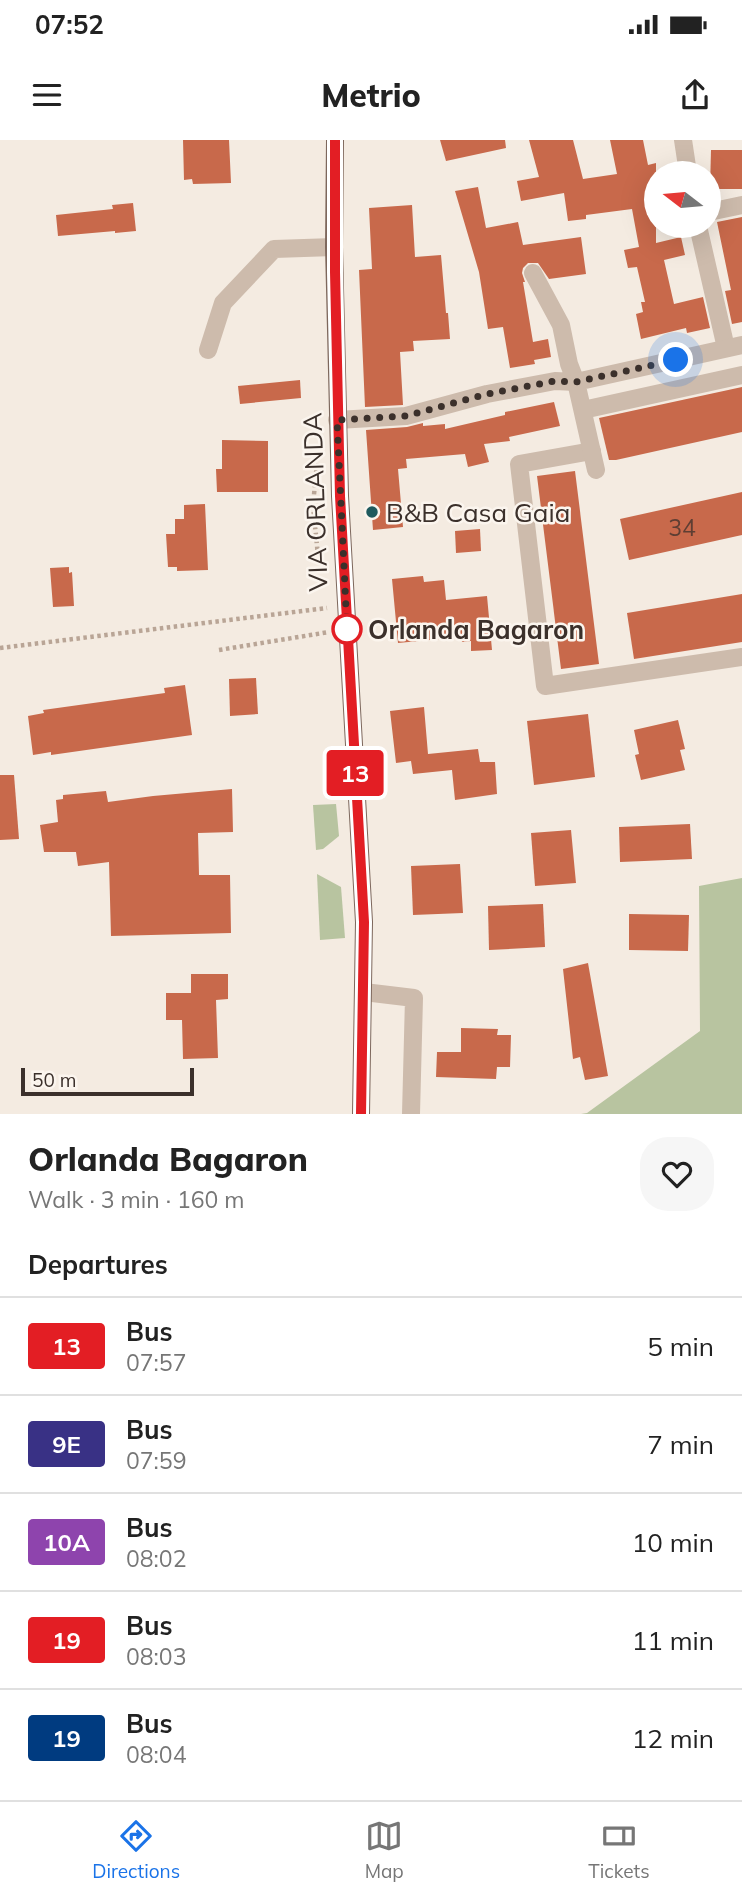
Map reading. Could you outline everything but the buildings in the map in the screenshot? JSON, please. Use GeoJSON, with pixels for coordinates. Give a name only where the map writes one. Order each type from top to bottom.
{"type":"FeatureCollection","features":[{"type":"Feature","properties":{"kind":"main road","name":"VIA ORLANDA"},"geometry":{"type":"LineString","coordinates":[[335,140],[337,420],[346,629],[364,922],[361,1114]]}},
{"type":"Feature","properties":{"kind":"street"},"geometry":{"type":"LineString","coordinates":[[683,140],[686,161]]}},
{"type":"Feature","properties":{"kind":"street"},"geometry":{"type":"LineString","coordinates":[[721,209],[742,205]]}},
{"type":"Feature","properties":{"kind":"street"},"geometry":{"type":"LineString","coordinates":[[337,420],[406,416],[487,394],[555,381],[576,382],[734,346],[702,238]]}},
{"type":"Feature","properties":{"kind":"street"},"geometry":{"type":"LineString","coordinates":[[208,349],[223,303],[274,249],[334,247]]}},
{"type":"Feature","properties":{"kind":"street"},"geometry":{"type":"LineString","coordinates":[[533,273],[561,325],[597,470]]}},
{"type":"Feature","properties":{"kind":"street"},"geometry":{"type":"LineString","coordinates":[[583,410],[742,375]]}},
{"type":"Feature","properties":{"kind":"street"},"geometry":{"type":"LineString","coordinates":[[592,451],[519,464],[545,686],[742,657]]}},
{"type":"Feature","properties":{"kind":"street"},"geometry":{"type":"LineString","coordinates":[[364,992],[414,998],[411,1114]]}},
{"type":"Feature","properties":{"kind":"path"},"geometry":{"type":"LineString","coordinates":[[317,453],[313,505],[318,556]]}},
{"type":"Feature","properties":{"kind":"path"},"geometry":{"type":"LineString","coordinates":[[0,648],[345,606]]}},
{"type":"Feature","properties":{"kind":"path"},"geometry":{"type":"LineString","coordinates":[[219,650],[346,629]]}},
{"type":"Feature","properties":{"kind":"green space"},"geometry":{"type":"Polygon","coordinates":[[[336,804],[339,836],[323,849],[316,850],[313,805],[336,804]]]}},
{"type":"Feature","properties":{"kind":"green space"},"geometry":{"type":"Polygon","coordinates":[[[317,874],[341,887],[345,938],[320,940],[317,874]]]}},
{"type":"Feature","properties":{"kind":"green space"},"geometry":{"type":"Polygon","coordinates":[[[742,878],[742,1114],[581,1114],[587,1113],[700,1031],[699,886],[742,878]]]}},
{"type":"Feature","properties":{"kind":"bus line","name":"13"},"geometry":{"type":"LineString","coordinates":[[335,140],[337,420],[364,922],[361,1114]]}},
{"type":"Feature","properties":{"kind":"place","name":"B&B Casa Gaia"},"geometry":{"type":"Point","coordinates":[372,512]}},
{"type":"Feature","properties":{"kind":"place","name":"Orlanda Bagaron"},"geometry":{"type":"Point","coordinates":[347,629]}},
{"type":"Feature","properties":{"kind":"route"},"geometry":{"type":"LineString","coordinates":[[347,629],[337,420],[406,416],[487,394],[555,381],[576,382],[676,360]]}}]}
